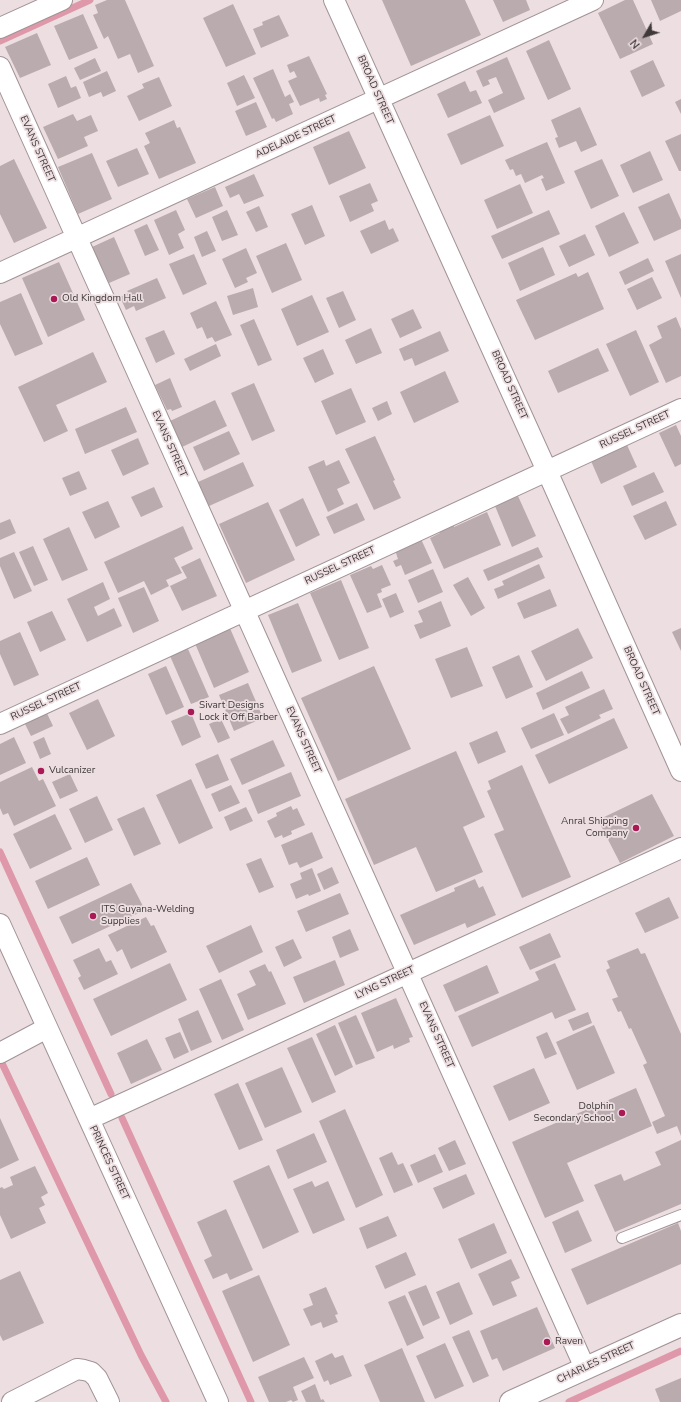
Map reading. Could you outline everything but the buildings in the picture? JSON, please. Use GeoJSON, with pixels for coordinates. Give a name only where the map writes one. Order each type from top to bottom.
{"type":"FeatureCollection","features":[{"type":"Feature","properties":{"kind":"main road","name":"CHARLES STREET"},"geometry":{"type":"LineString","coordinates":[[512,1402],[542,1396],[585,1368],[681,1325]]}},
{"type":"Feature","properties":{"kind":"street"},"geometry":{"type":"LineString","coordinates":[[0,28],[62,0]]}},
{"type":"Feature","properties":{"kind":"street","name":"BROAD STREET"},"geometry":{"type":"LineString","coordinates":[[334,0],[681,771]]}},
{"type":"Feature","properties":{"kind":"street","name":"ADELAIDE STREET"},"geometry":{"type":"LineString","coordinates":[[0,273],[593,0]]}},
{"type":"Feature","properties":{"kind":"street","name":"EVANS STREET"},"geometry":{"type":"LineString","coordinates":[[0,67],[585,1368]]}},
{"type":"Feature","properties":{"kind":"street","name":"RUSSEL STREET"},"geometry":{"type":"LineString","coordinates":[[0,724],[681,409]]}},
{"type":"Feature","properties":{"kind":"street","name":"LYNG STREET"},"geometry":{"type":"LineString","coordinates":[[89,1118],[681,848]]}},
{"type":"Feature","properties":{"kind":"street","name":"PRINCES STREET"},"geometry":{"type":"LineString","coordinates":[[0,924],[218,1402]]}},
{"type":"Feature","properties":{"kind":"street"},"geometry":{"type":"LineString","coordinates":[[0,1053],[47,1028]]}},
{"type":"Feature","properties":{"kind":"street"},"geometry":{"type":"LineString","coordinates":[[12,1402],[77,1369],[91,1372],[97,1378],[109,1402]]}},
{"type":"Feature","properties":{"kind":"lane"},"geometry":{"type":"LineString","coordinates":[[622,1238],[681,1215]]}},
{"type":"Feature","properties":{"kind":"waterway"},"geometry":{"type":"LineString","coordinates":[[0,41],[90,0]]}},
{"type":"Feature","properties":{"kind":"waterway"},"geometry":{"type":"LineString","coordinates":[[0,852],[111,1094]]}},
{"type":"Feature","properties":{"kind":"waterway"},"geometry":{"type":"LineString","coordinates":[[0,1059],[141,1355],[166,1402]]}},
{"type":"Feature","properties":{"kind":"waterway"},"geometry":{"type":"LineString","coordinates":[[122,1118],[251,1402]]}},
{"type":"Feature","properties":{"kind":"waterway"},"geometry":{"type":"LineString","coordinates":[[569,1402],[681,1351]]}},
{"type":"Feature","properties":{"kind":"place","name":"Old Kingdom Hall"},"geometry":{"type":"Point","coordinates":[54,299]}},
{"type":"Feature","properties":{"kind":"place","name":"Sivart Designs Lock it Off Barber"},"geometry":{"type":"Point","coordinates":[191,712]}},
{"type":"Feature","properties":{"kind":"place","name":"Vulcanizer"},"geometry":{"type":"Point","coordinates":[41,771]}},
{"type":"Feature","properties":{"kind":"place","name":"Anral Shipping Company"},"geometry":{"type":"Point","coordinates":[636,828]}},
{"type":"Feature","properties":{"kind":"place","name":"ITS Guyana-Welding Supplies"},"geometry":{"type":"Point","coordinates":[93,916]}},
{"type":"Feature","properties":{"kind":"place","name":"Dolphin Secondary School"},"geometry":{"type":"Point","coordinates":[622,1113]}},
{"type":"Feature","properties":{"kind":"place","name":"Raven"},"geometry":{"type":"Point","coordinates":[547,1342]}}]}
